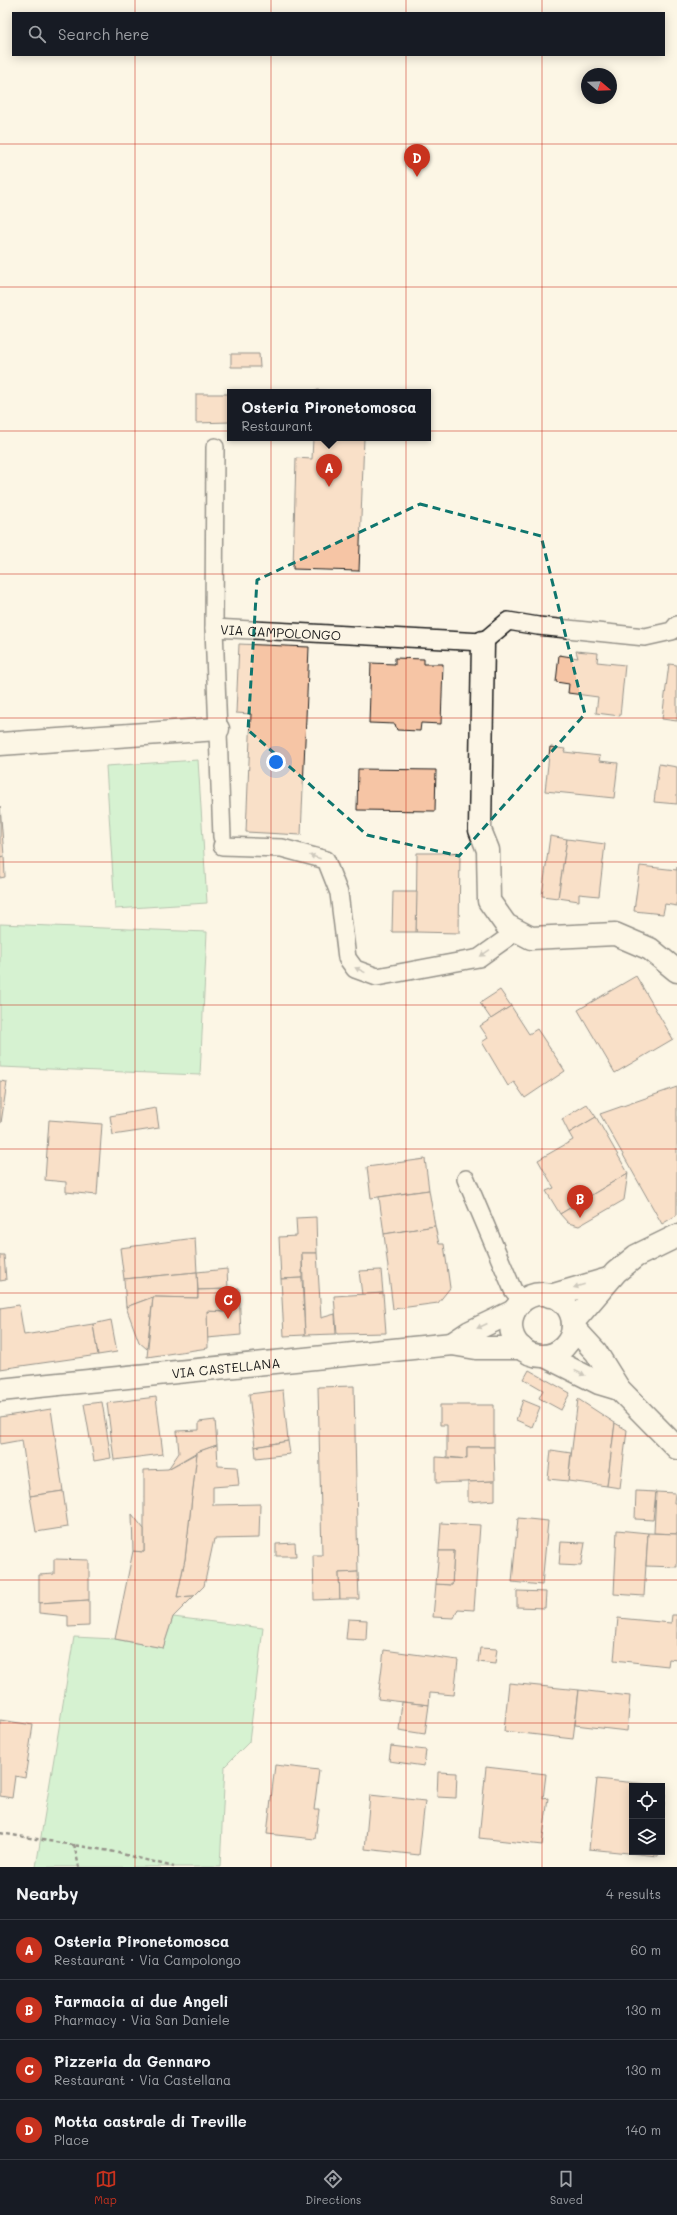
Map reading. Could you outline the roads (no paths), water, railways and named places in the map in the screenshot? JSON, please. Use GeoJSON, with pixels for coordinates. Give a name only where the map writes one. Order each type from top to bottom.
{"type":"FeatureCollection","features":[{"type":"Feature","properties":{"kind":"street"},"geometry":{"type":"LineString","coordinates":[[483,642],[480,830],[488,850],[490,901],[506,925],[531,938],[615,934],[650,949],[677,971]]}},
{"type":"Feature","properties":{"kind":"street"},"geometry":{"type":"LineString","coordinates":[[0,744],[218,729]]}},
{"type":"Feature","properties":{"kind":"street"},"geometry":{"type":"LineString","coordinates":[[608,1279],[550,1296],[535,1295],[519,1307],[511,1327],[513,1337],[522,1348],[536,1356],[555,1354],[563,1348],[569,1340],[573,1325],[608,1279],[636,1256],[677,1236]]}},
{"type":"Feature","properties":{"kind":"street"},"geometry":{"type":"LineString","coordinates":[[550,1296],[565,1305],[571,1313],[573,1325],[596,1352],[619,1389],[677,1448]]}},
{"type":"Feature","properties":{"kind":"street","name":"VIA CASTELLANA"},"geometry":{"type":"LineString","coordinates":[[452,1344],[470,1332],[519,1307]]}},
{"type":"Feature","properties":{"kind":"street","name":"VIA CASTELLANA"},"geometry":{"type":"LineString","coordinates":[[0,1390],[452,1344],[476,1348],[522,1348]]}},
{"type":"Feature","properties":{"kind":"street"},"geometry":{"type":"LineString","coordinates":[[545,1356],[600,1383],[619,1389]]}},
{"type":"Feature","properties":{"kind":"lane"},"geometry":{"type":"LineString","coordinates":[[214,628],[215,447]]}},
{"type":"Feature","properties":{"kind":"lane"},"geometry":{"type":"LineString","coordinates":[[483,642],[508,621],[538,626],[645,637],[672,631],[677,625]]}},
{"type":"Feature","properties":{"kind":"lane","name":"VIA CAMPOLONGO"},"geometry":{"type":"LineString","coordinates":[[483,642],[214,628],[222,841],[282,848],[326,860],[339,893],[347,958],[355,969],[377,977],[479,958],[517,931]]}},
{"type":"Feature","properties":{"kind":"lane"},"geometry":{"type":"LineString","coordinates":[[466,1179],[519,1307]]}},
{"type":"Feature","properties":{"kind":"place","name":"Motta castrale di Treville"},"geometry":{"type":"Point","coordinates":[417,177]}},
{"type":"Feature","properties":{"kind":"place","name":"Osteria Pironetomosca"},"geometry":{"type":"Point","coordinates":[329,487]}},
{"type":"Feature","properties":{"kind":"place","name":"Farmacia ai due Angeli"},"geometry":{"type":"Point","coordinates":[580,1218]}},
{"type":"Feature","properties":{"kind":"place","name":"Pizzeria da Gennaro"},"geometry":{"type":"Point","coordinates":[228,1319]}}]}
